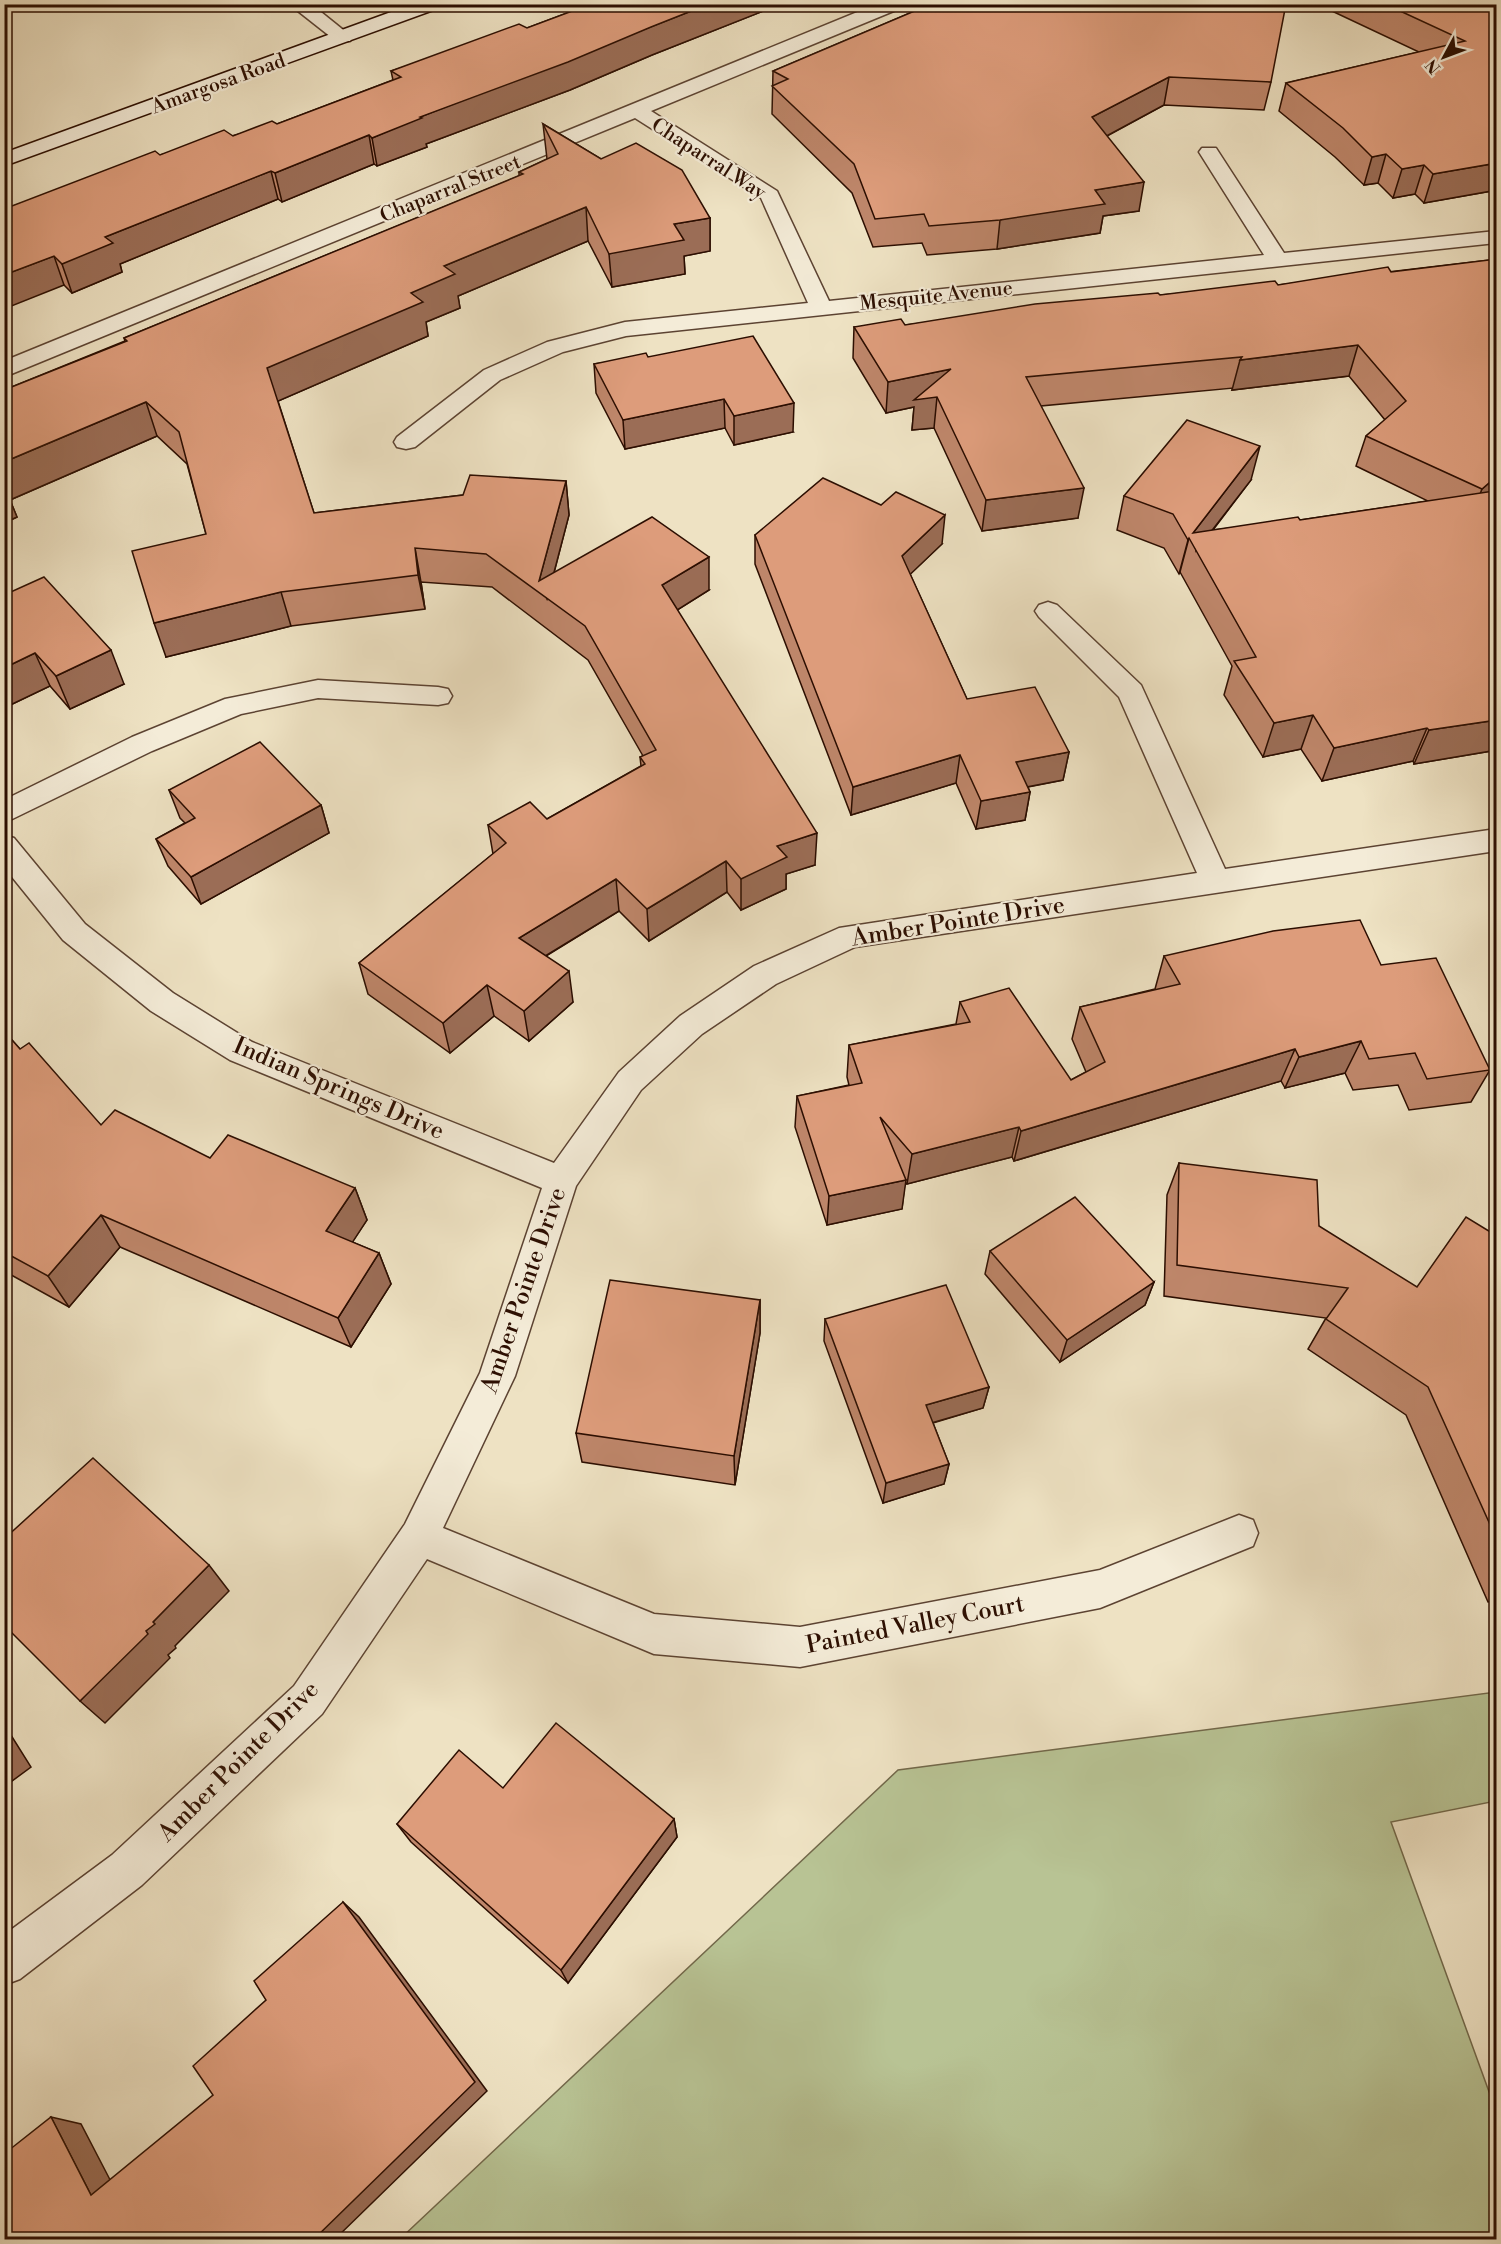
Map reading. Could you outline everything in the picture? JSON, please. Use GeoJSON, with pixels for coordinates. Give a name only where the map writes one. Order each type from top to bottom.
{"type":"FeatureCollection","features":[{"type":"Feature","properties":{"kind":"street"},"geometry":{"type":"LineString","coordinates":[[297,4],[343,37]]}},
{"type":"Feature","properties":{"kind":"street","name":"Amargosa Road"},"geometry":{"type":"LineString","coordinates":[[4,160],[432,4]]}},
{"type":"Feature","properties":{"kind":"street","name":"Chaparral Street"},"geometry":{"type":"LineString","coordinates":[[4,370],[894,4]]}},
{"type":"Feature","properties":{"kind":"street","name":"Chaparral Way"},"geometry":{"type":"LineString","coordinates":[[638,111],[770,195],[821,307]]}},
{"type":"Feature","properties":{"kind":"street"},"geometry":{"type":"LineString","coordinates":[[1209,152],[1278,260]]}},
{"type":"Feature","properties":{"kind":"street","name":"Mesquite Avenue"},"geometry":{"type":"LineString","coordinates":[[406,442],[492,375],[555,347],[626,329],[1497,237]]}},
{"type":"Feature","properties":{"kind":"street"},"geometry":{"type":"LineString","coordinates":[[1048,611],[1131,692],[1215,881]]}},
{"type":"Feature","properties":{"kind":"street"},"geometry":{"type":"LineString","coordinates":[[4,813],[142,744],[235,706],[318,689],[438,696]]}},
{"type":"Feature","properties":{"kind":"street","name":"Amber Pointe Drive"},"geometry":{"type":"LineString","coordinates":[[4,1964],[127,1870],[308,1700],[419,1537],[497,1376],[561,1180],[630,1081],[691,1025],[765,975],[850,936],[1497,840]]}},
{"type":"Feature","properties":{"kind":"street","name":"Indian Springs Drive"},"geometry":{"type":"LineString","coordinates":[[4,846],[74,932],[162,1002],[241,1051],[561,1180]]}},
{"type":"Feature","properties":{"kind":"street","name":"Painted Valley Court"},"geometry":{"type":"LineString","coordinates":[[419,1537],[654,1634],[800,1647],[1100,1588],[1239,1533]]}},
{"type":"Feature","properties":{"kind":"green space"},"geometry":{"type":"Polygon","coordinates":[[[1496,1692],[1496,1801],[1391,1822],[1496,2111],[1496,2239],[400,2239],[898,1770],[1496,1692]]]}},
{"type":"Feature","properties":{"kind":"building"},"geometry":{"type":"Polygon","coordinates":[[[591,4],[709,4],[372,138],[369,135],[275,173],[271,171],[105,237],[113,243],[62,264],[54,256],[4,275],[4,209],[155,151],[160,155],[224,130],[233,136],[272,121],[277,124],[401,77],[391,71],[519,24],[527,28],[591,4]]]}},
{"type":"Feature","properties":{"kind":"building"},"geometry":{"type":"Polygon","coordinates":[[[931,4],[1286,4],[1271,82],[1169,77],[1092,117],[1144,182],[1095,190],[1105,204],[1000,220],[929,226],[924,214],[875,219],[854,164],[772,86],[788,79],[773,71],[931,4]]]}},
{"type":"Feature","properties":{"kind":"building"},"geometry":{"type":"Polygon","coordinates":[[[1385,4],[1497,4],[1497,163],[1433,174],[1424,165],[1402,169],[1386,154],[1372,157],[1343,128],[1286,83],[1465,41],[1385,4]]]}},
{"type":"Feature","properties":{"kind":"building"},"geometry":{"type":"Polygon","coordinates":[[[543,124],[601,159],[636,143],[682,170],[710,218],[674,224],[684,240],[609,254],[586,207],[444,266],[455,274],[411,293],[423,302],[267,368],[314,513],[463,495],[470,475],[566,481],[539,581],[652,517],[709,557],[662,585],[817,833],[777,846],[787,857],[741,879],[726,861],[647,909],[616,879],[519,938],[569,971],[524,1011],[487,985],[443,1023],[359,963],[506,843],[488,825],[530,802],[547,819],[645,764],[640,757],[656,750],[585,626],[486,554],[415,548],[418,575],[281,592],[154,623],[132,551],[206,534],[179,432],[146,402],[4,462],[4,399],[8,398],[4,390],[127,341],[124,338],[523,174],[519,172],[558,154],[543,124]]]}},
{"type":"Feature","properties":{"kind":"building"},"geometry":{"type":"Polygon","coordinates":[[[1497,259],[1497,476],[1482,489],[1366,436],[1406,401],[1358,345],[1240,360],[1242,357],[1026,377],[1084,488],[986,500],[937,397],[914,400],[951,369],[888,382],[854,327],[901,319],[905,325],[1035,304],[1158,293],[1160,295],[1275,281],[1278,285],[1388,267],[1391,272],[1497,259]]]}},
{"type":"Feature","properties":{"kind":"building"},"geometry":{"type":"Polygon","coordinates":[[[753,336],[794,403],[734,416],[724,399],[623,420],[594,364],[646,353],[648,357],[753,336]]]}},
{"type":"Feature","properties":{"kind":"building"},"geometry":{"type":"Polygon","coordinates":[[[1187,420],[1260,446],[1193,533],[1298,517],[1300,520],[1494,491],[1497,494],[1497,720],[1429,730],[1427,728],[1334,748],[1313,715],[1274,723],[1234,661],[1256,657],[1189,538],[1188,540],[1173,514],[1124,496],[1187,420]]]}},
{"type":"Feature","properties":{"kind":"building"},"geometry":{"type":"Polygon","coordinates":[[[823,478],[881,505],[896,492],[945,515],[902,556],[967,699],[1035,687],[1069,752],[1016,762],[1030,792],[981,801],[960,755],[853,787],[755,535],[823,478]]]}},
{"type":"Feature","properties":{"kind":"building"},"geometry":{"type":"Polygon","coordinates":[[[44,577],[111,650],[56,676],[35,653],[4,668],[4,595],[44,577]]]}},
{"type":"Feature","properties":{"kind":"building"},"geometry":{"type":"Polygon","coordinates":[[[260,742],[321,805],[191,877],[156,839],[195,818],[169,790],[260,742]]]}},
{"type":"Feature","properties":{"kind":"building"},"geometry":{"type":"Polygon","coordinates":[[[1360,920],[1381,965],[1436,958],[1490,1070],[1427,1079],[1415,1053],[1369,1059],[1361,1041],[1299,1057],[1295,1049],[1021,1131],[1019,1127],[912,1154],[880,1117],[906,1180],[829,1196],[797,1096],[862,1083],[849,1045],[970,1022],[960,1002],[1009,988],[1071,1080],[1105,1062],[1080,1007],[1180,984],[1164,956],[1273,931],[1360,920]]]}},
{"type":"Feature","properties":{"kind":"building"},"geometry":{"type":"Polygon","coordinates":[[[4,1031],[20,1049],[29,1043],[101,1125],[115,1110],[210,1158],[228,1135],[355,1188],[326,1231],[379,1253],[338,1318],[101,1215],[48,1276],[4,1252],[4,1031]]]}},
{"type":"Feature","properties":{"kind":"building"},"geometry":{"type":"Polygon","coordinates":[[[1179,1163],[1317,1180],[1319,1226],[1417,1287],[1466,1217],[1497,1236],[1497,1407],[1492,1414],[1497,1414],[1497,1540],[1428,1387],[1326,1319],[1348,1288],[1177,1265],[1179,1163]]]}},
{"type":"Feature","properties":{"kind":"building"},"geometry":{"type":"Polygon","coordinates":[[[1075,1197],[1154,1282],[1067,1340],[990,1251],[1075,1197]]]}},
{"type":"Feature","properties":{"kind":"building"},"geometry":{"type":"Polygon","coordinates":[[[610,1280],[760,1300],[734,1456],[576,1433],[610,1280]]]}},
{"type":"Feature","properties":{"kind":"building"},"geometry":{"type":"Polygon","coordinates":[[[946,1285],[989,1387],[926,1405],[949,1464],[886,1483],[825,1319],[946,1285]]]}},
{"type":"Feature","properties":{"kind":"building"},"geometry":{"type":"Polygon","coordinates":[[[93,1458],[209,1565],[153,1622],[155,1624],[146,1631],[148,1634],[80,1701],[4,1625],[4,1539],[93,1458]]]}},
{"type":"Feature","properties":{"kind":"building"},"geometry":{"type":"Polygon","coordinates":[[[556,1723],[674,1819],[561,1970],[397,1824],[459,1750],[503,1788],[556,1723]]]}},
{"type":"Feature","properties":{"kind":"building"},"geometry":{"type":"Polygon","coordinates":[[[343,1902],[475,2082],[313,2240],[4,2240],[4,2154],[51,2117],[91,2195],[213,2095],[193,2066],[266,2000],[254,1981],[343,1902]]]}}]}
